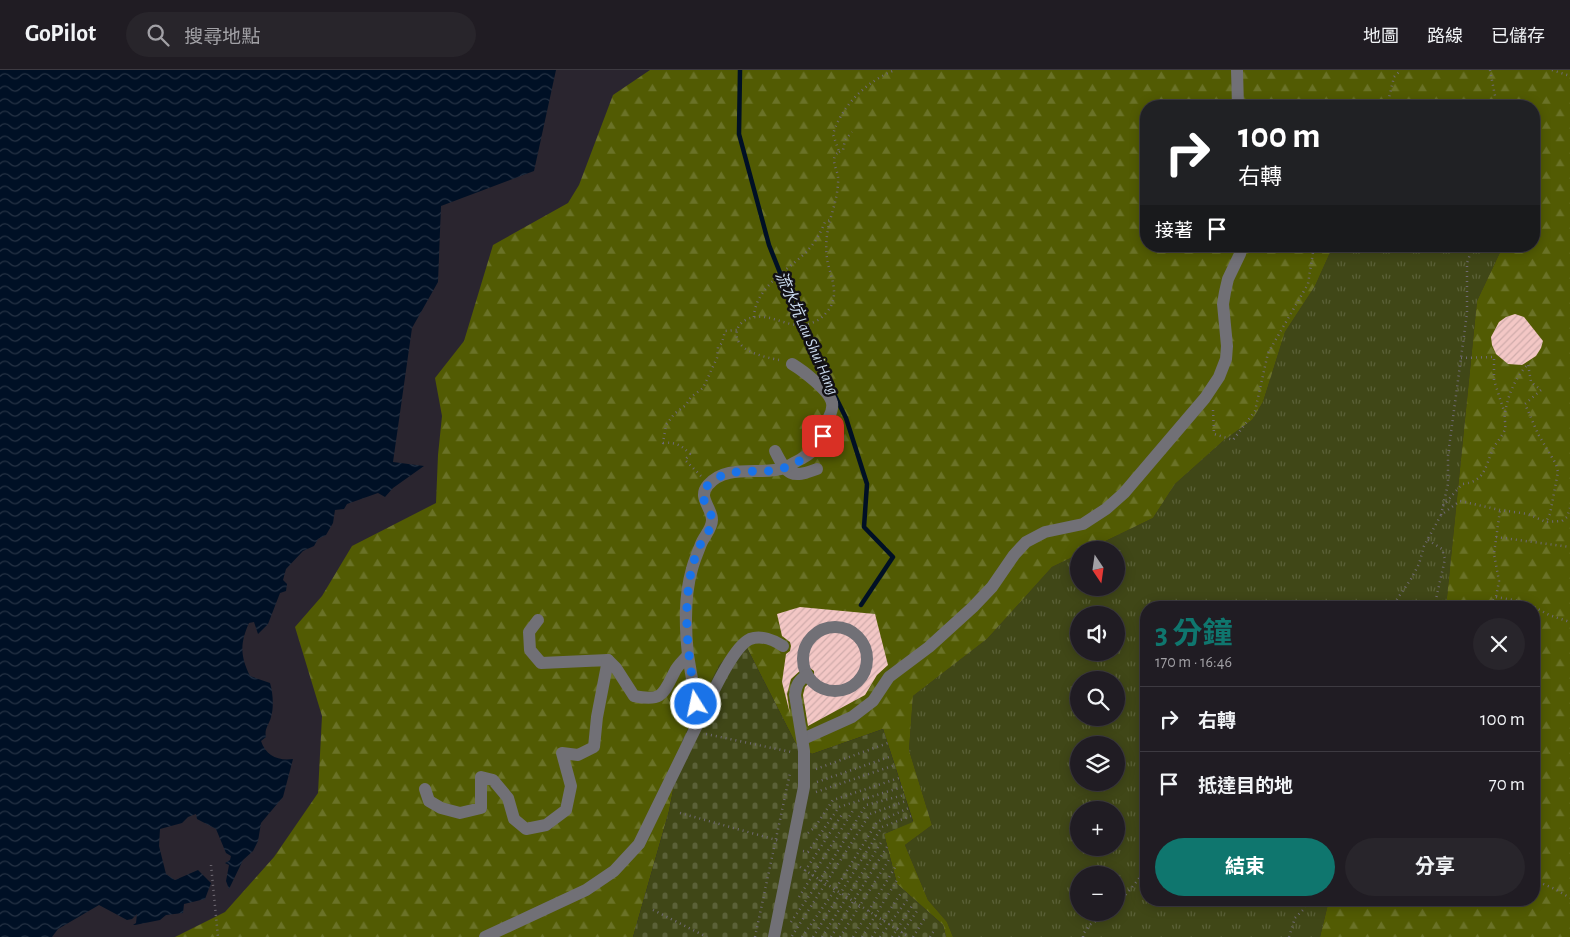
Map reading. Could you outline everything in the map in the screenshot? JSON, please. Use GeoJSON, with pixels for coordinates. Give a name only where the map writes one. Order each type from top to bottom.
{"type":"FeatureCollection","features":[{"type":"Feature","properties":{"kind":"street"},"geometry":{"type":"LineString","coordinates":[[1237,70],[1238,100]]}},
{"type":"Feature","properties":{"kind":"street"},"geometry":{"type":"LineString","coordinates":[[803,739],[852,717],[873,701],[889,677],[929,648],[973,608],[992,587],[1014,555],[1026,542],[1045,532],[1082,524],[1106,510],[1124,493],[1204,398],[1219,377],[1226,359],[1227,346],[1224,310],[1225,292],[1228,279],[1240,252]]}},
{"type":"Feature","properties":{"kind":"street"},"geometry":{"type":"LineString","coordinates":[[701,727],[688,655],[686,599],[692,570],[712,519],[704,504],[704,494],[708,485],[731,472],[768,471],[784,468],[807,456],[820,443],[832,410],[832,402],[828,395],[800,368],[792,364]]}},
{"type":"Feature","properties":{"kind":"street"},"geometry":{"type":"LineString","coordinates":[[775,451],[784,468],[790,474],[817,470]]}},
{"type":"Feature","properties":{"kind":"street"},"geometry":{"type":"LineString","coordinates":[[538,620],[529,632],[530,650],[541,663],[608,660],[616,668],[634,696],[648,699],[660,695],[669,686],[676,669],[688,655]]}},
{"type":"Feature","properties":{"kind":"street"},"geometry":{"type":"LineString","coordinates":[[835,626],[850,630],[862,640],[868,659],[862,677],[856,684],[838,691],[828,690],[819,687],[807,675],[803,664],[804,648],[813,634],[835,626]]}},
{"type":"Feature","properties":{"kind":"street"},"geometry":{"type":"LineString","coordinates":[[485,937],[586,890],[614,871],[639,844],[701,727],[727,666],[738,650],[750,639],[765,638],[783,646]]}},
{"type":"Feature","properties":{"kind":"street"},"geometry":{"type":"LineString","coordinates":[[425,789],[430,801],[441,808],[460,813],[481,808],[481,777],[493,780],[508,798],[514,819],[526,828],[546,825],[566,810],[571,786],[562,753],[578,755],[594,747],[597,716],[608,660]]}},
{"type":"Feature","properties":{"kind":"street"},"geometry":{"type":"LineString","coordinates":[[774,937],[803,792],[805,773],[803,739],[795,695],[796,686],[807,675]]}},
{"type":"Feature","properties":{"kind":"path"},"geometry":{"type":"LineString","coordinates":[[839,152],[833,134],[846,108],[865,87],[895,70]]}},
{"type":"Feature","properties":{"kind":"path"},"geometry":{"type":"LineString","coordinates":[[1388,100],[1394,77],[1401,70]]}},
{"type":"Feature","properties":{"kind":"path"},"geometry":{"type":"LineString","coordinates":[[1490,70],[1496,100]]}},
{"type":"Feature","properties":{"kind":"path"},"geometry":{"type":"LineString","coordinates":[[1552,70],[1570,76]]}},
{"type":"Feature","properties":{"kind":"path"},"geometry":{"type":"LineString","coordinates":[[708,485],[685,460],[690,454],[681,445],[673,442],[663,443],[666,425],[674,414],[686,405],[691,397],[702,388],[718,358],[718,347],[722,343],[725,331],[737,330],[746,319],[754,317],[762,317],[793,325],[808,324],[824,314],[830,307],[834,296],[834,285],[826,256],[826,240],[838,180],[834,158],[835,154],[842,150],[845,140],[852,132]]}},
{"type":"Feature","properties":{"kind":"path"},"geometry":{"type":"LineString","coordinates":[[754,317],[754,308],[764,292],[808,250],[822,231],[825,222],[830,220]]}},
{"type":"Feature","properties":{"kind":"path"},"geometry":{"type":"LineString","coordinates":[[1215,403],[1213,410],[1214,434],[1233,440],[1255,411],[1268,353],[1308,284],[1313,252]]}},
{"type":"Feature","properties":{"kind":"path"},"geometry":{"type":"LineString","coordinates":[[1396,601],[1412,580],[1428,540],[1441,516],[1448,484],[1448,455],[1467,313],[1467,263],[1471,252]]}},
{"type":"Feature","properties":{"kind":"path"},"geometry":{"type":"LineString","coordinates":[[737,330],[738,337],[745,349],[792,364]]}},
{"type":"Feature","properties":{"kind":"path"},"geometry":{"type":"LineString","coordinates":[[1461,358],[1494,357],[1494,380],[1505,413]]}},
{"type":"Feature","properties":{"kind":"path"},"geometry":{"type":"LineString","coordinates":[[1443,506],[1462,484],[1472,483],[1484,474],[1494,448],[1505,430],[1505,413],[1511,391],[1518,375],[1528,364],[1531,382],[1541,390],[1525,404],[1530,419],[1556,464],[1558,472],[1550,514],[1546,522]]}},
{"type":"Feature","properties":{"kind":"path"},"geometry":{"type":"LineString","coordinates":[[1441,516],[1460,501],[1528,514],[1546,522],[1562,521],[1567,517],[1570,508]]}},
{"type":"Feature","properties":{"kind":"path"},"geometry":{"type":"LineString","coordinates":[[1492,601],[1496,597],[1499,582],[1494,554],[1500,510]]}},
{"type":"Feature","properties":{"kind":"path"},"geometry":{"type":"LineString","coordinates":[[1496,537],[1570,547]]}},
{"type":"Feature","properties":{"kind":"path"},"geometry":{"type":"LineString","coordinates":[[1428,540],[1442,549],[1445,559],[1436,601]]}},
{"type":"Feature","properties":{"kind":"path"},"geometry":{"type":"LineString","coordinates":[[1496,597],[1519,601]]}},
{"type":"Feature","properties":{"kind":"path"},"geometry":{"type":"LineString","coordinates":[[1540,610],[1570,622]]}},
{"type":"Feature","properties":{"kind":"path"},"geometry":{"type":"LineString","coordinates":[[701,727],[799,754]]}},
{"type":"Feature","properties":{"kind":"path"},"geometry":{"type":"LineString","coordinates":[[805,773],[888,743]]}},
{"type":"Feature","properties":{"kind":"path"},"geometry":{"type":"LineString","coordinates":[[803,792],[892,756]]}},
{"type":"Feature","properties":{"kind":"path"},"geometry":{"type":"LineString","coordinates":[[803,792],[894,765]]}},
{"type":"Feature","properties":{"kind":"path"},"geometry":{"type":"LineString","coordinates":[[754,937],[790,771]]}},
{"type":"Feature","properties":{"kind":"path"},"geometry":{"type":"LineString","coordinates":[[792,851],[815,827],[833,800],[899,778]]}},
{"type":"Feature","properties":{"kind":"path"},"geometry":{"type":"LineString","coordinates":[[792,851],[808,852],[839,808],[902,787]]}},
{"type":"Feature","properties":{"kind":"path"},"geometry":{"type":"LineString","coordinates":[[791,922],[820,880],[866,805],[904,794]]}},
{"type":"Feature","properties":{"kind":"path"},"geometry":{"type":"LineString","coordinates":[[792,936],[870,814],[906,801]]}},
{"type":"Feature","properties":{"kind":"path"},"geometry":{"type":"LineString","coordinates":[[802,937],[835,890],[877,822],[909,808]]}},
{"type":"Feature","properties":{"kind":"path"},"geometry":{"type":"LineString","coordinates":[[799,897],[814,876],[854,809]]}},
{"type":"Feature","properties":{"kind":"path"},"geometry":{"type":"LineString","coordinates":[[680,813],[776,840],[792,851],[805,871],[909,937]]}},
{"type":"Feature","properties":{"kind":"path"},"geometry":{"type":"LineString","coordinates":[[805,871],[843,813]]}},
{"type":"Feature","properties":{"kind":"path"},"geometry":{"type":"LineString","coordinates":[[813,937],[882,827],[911,816]]}},
{"type":"Feature","properties":{"kind":"path"},"geometry":{"type":"LineString","coordinates":[[822,937],[882,841]]}},
{"type":"Feature","properties":{"kind":"path"},"geometry":{"type":"LineString","coordinates":[[831,937],[887,847]]}},
{"type":"Feature","properties":{"kind":"path"},"geometry":{"type":"LineString","coordinates":[[840,937],[890,858]]}},
{"type":"Feature","properties":{"kind":"path"},"geometry":{"type":"LineString","coordinates":[[853,937],[897,864]]}},
{"type":"Feature","properties":{"kind":"path"},"geometry":{"type":"LineString","coordinates":[[211,865],[218,937]]}},
{"type":"Feature","properties":{"kind":"path"},"geometry":{"type":"LineString","coordinates":[[862,937],[899,877]]}},
{"type":"Feature","properties":{"kind":"path"},"geometry":{"type":"LineString","coordinates":[[1125,893],[1140,878]]}},
{"type":"Feature","properties":{"kind":"path"},"geometry":{"type":"LineString","coordinates":[[1540,883],[1570,898]]}},
{"type":"Feature","properties":{"kind":"path"},"geometry":{"type":"LineString","coordinates":[[872,937],[901,893]]}},
{"type":"Feature","properties":{"kind":"path"},"geometry":{"type":"LineString","coordinates":[[880,937],[907,900]]}},
{"type":"Feature","properties":{"kind":"path"},"geometry":{"type":"LineString","coordinates":[[892,937],[912,906]]}},
{"type":"Feature","properties":{"kind":"path"},"geometry":{"type":"LineString","coordinates":[[1288,937],[1295,918],[1305,906]]}},
{"type":"Feature","properties":{"kind":"path"},"geometry":{"type":"LineString","coordinates":[[653,910],[708,937]]}},
{"type":"Feature","properties":{"kind":"path"},"geometry":{"type":"LineString","coordinates":[[899,937],[917,911]]}},
{"type":"Feature","properties":{"kind":"path"},"geometry":{"type":"LineString","coordinates":[[914,937],[925,918]]}},
{"type":"Feature","properties":{"kind":"path"},"geometry":{"type":"LineString","coordinates":[[1083,937],[1082,934],[1096,921]]}},
{"type":"Feature","properties":{"kind":"path"},"geometry":{"type":"LineString","coordinates":[[930,937],[935,929]]}},
{"type":"Feature","properties":{"kind":"green space"},"geometry":{"type":"Polygon","coordinates":[[[650,70],[1570,70],[1570,937],[1320,937],[1328,906],[1540,906],[1540,601],[1447,601],[1477,301],[1500,252],[1540,252],[1540,100],[1140,100],[1140,252],[1330,252],[1315,286],[1285,332],[1263,402],[1252,420],[1223,441],[1175,484],[1153,518],[1106,541],[1070,541],[1070,558],[1052,567],[987,639],[913,696],[909,750],[932,825],[905,845],[928,900],[947,922],[953,937],[946,937],[943,925],[897,884],[884,834],[913,821],[883,729],[812,754],[796,744],[743,640],[683,739],[669,811],[633,937],[175,937],[225,912],[274,857],[318,793],[322,716],[295,627],[322,596],[352,546],[436,503],[442,416],[435,378],[464,341],[493,245],[568,203],[579,185],[613,95],[650,70]]]}},
{"type":"Feature","properties":{"kind":"green space"},"geometry":{"type":"Polygon","coordinates":[[[1330,252],[1500,252],[1477,301],[1447,601],[1140,601],[1140,906],[1328,906],[1320,937],[953,937],[947,922],[928,900],[905,845],[932,825],[909,750],[913,696],[987,639],[1052,567],[1070,558],[1070,596],[1125,596],[1125,541],[1106,541],[1153,518],[1175,484],[1223,441],[1252,420],[1263,402],[1285,332],[1315,286],[1330,252]]]}},
{"type":"Feature","properties":{"kind":"green space"},"geometry":{"type":"Polygon","coordinates":[[[743,640],[796,744],[812,754],[883,729],[913,822],[884,834],[897,884],[943,925],[946,937],[633,937],[669,811],[683,739],[719,665],[743,640]]]}},
{"type":"Feature","properties":{"kind":"water"},"geometry":{"type":"Polygon","coordinates":[[[0,70],[556,70],[534,171],[441,206],[438,282],[412,328],[393,462],[424,466],[393,488],[385,497],[378,493],[347,504],[344,509],[335,510],[333,523],[326,535],[318,539],[314,546],[303,551],[286,569],[283,580],[287,584],[286,591],[280,593],[268,624],[258,634],[254,622],[249,623],[246,630],[242,650],[244,662],[250,676],[270,683],[272,691],[272,713],[266,729],[266,737],[261,741],[269,754],[282,759],[293,759],[283,797],[261,823],[258,841],[253,851],[243,860],[229,889],[226,881],[229,865],[225,863],[230,860],[231,856],[226,853],[216,829],[197,819],[196,814],[188,817],[182,823],[160,829],[159,846],[166,874],[175,880],[198,870],[211,883],[205,899],[184,904],[183,913],[166,915],[160,920],[135,925],[133,925],[136,923],[137,914],[132,919],[127,920],[99,905],[58,929],[52,937],[0,937],[0,70]]]}},
{"type":"Feature","properties":{"kind":"building"},"geometry":{"type":"Polygon","coordinates":[[[1515,314],[1524,317],[1543,341],[1536,356],[1522,365],[1508,364],[1496,354],[1492,345],[1491,337],[1499,322],[1515,314]]]}},
{"type":"Feature","properties":{"kind":"building"},"geometry":{"type":"Polygon","coordinates":[[[800,607],[875,614],[888,665],[877,675],[865,695],[808,726],[803,695],[805,687],[814,678],[814,671],[810,668],[803,668],[791,679],[787,694],[790,714],[782,682],[786,654],[790,651],[791,646],[790,642],[782,636],[777,614],[800,607]]]}},
{"type":"Feature","properties":{"kind":"waterway","name":"流水坑 Lau Shui Hang"},"geometry":{"type":"LineString","coordinates":[[740,70],[739,134],[769,245],[804,333],[846,418],[867,484],[864,527],[893,557],[861,605]]}},
{"type":"Feature","properties":{"kind":"route"},"geometry":{"type":"LineString","coordinates":[[696,704],[688,655],[686,599],[692,570],[712,519],[704,504],[704,494],[708,485],[731,472],[768,471],[784,468],[807,456],[820,443],[823,436]]}}]}
